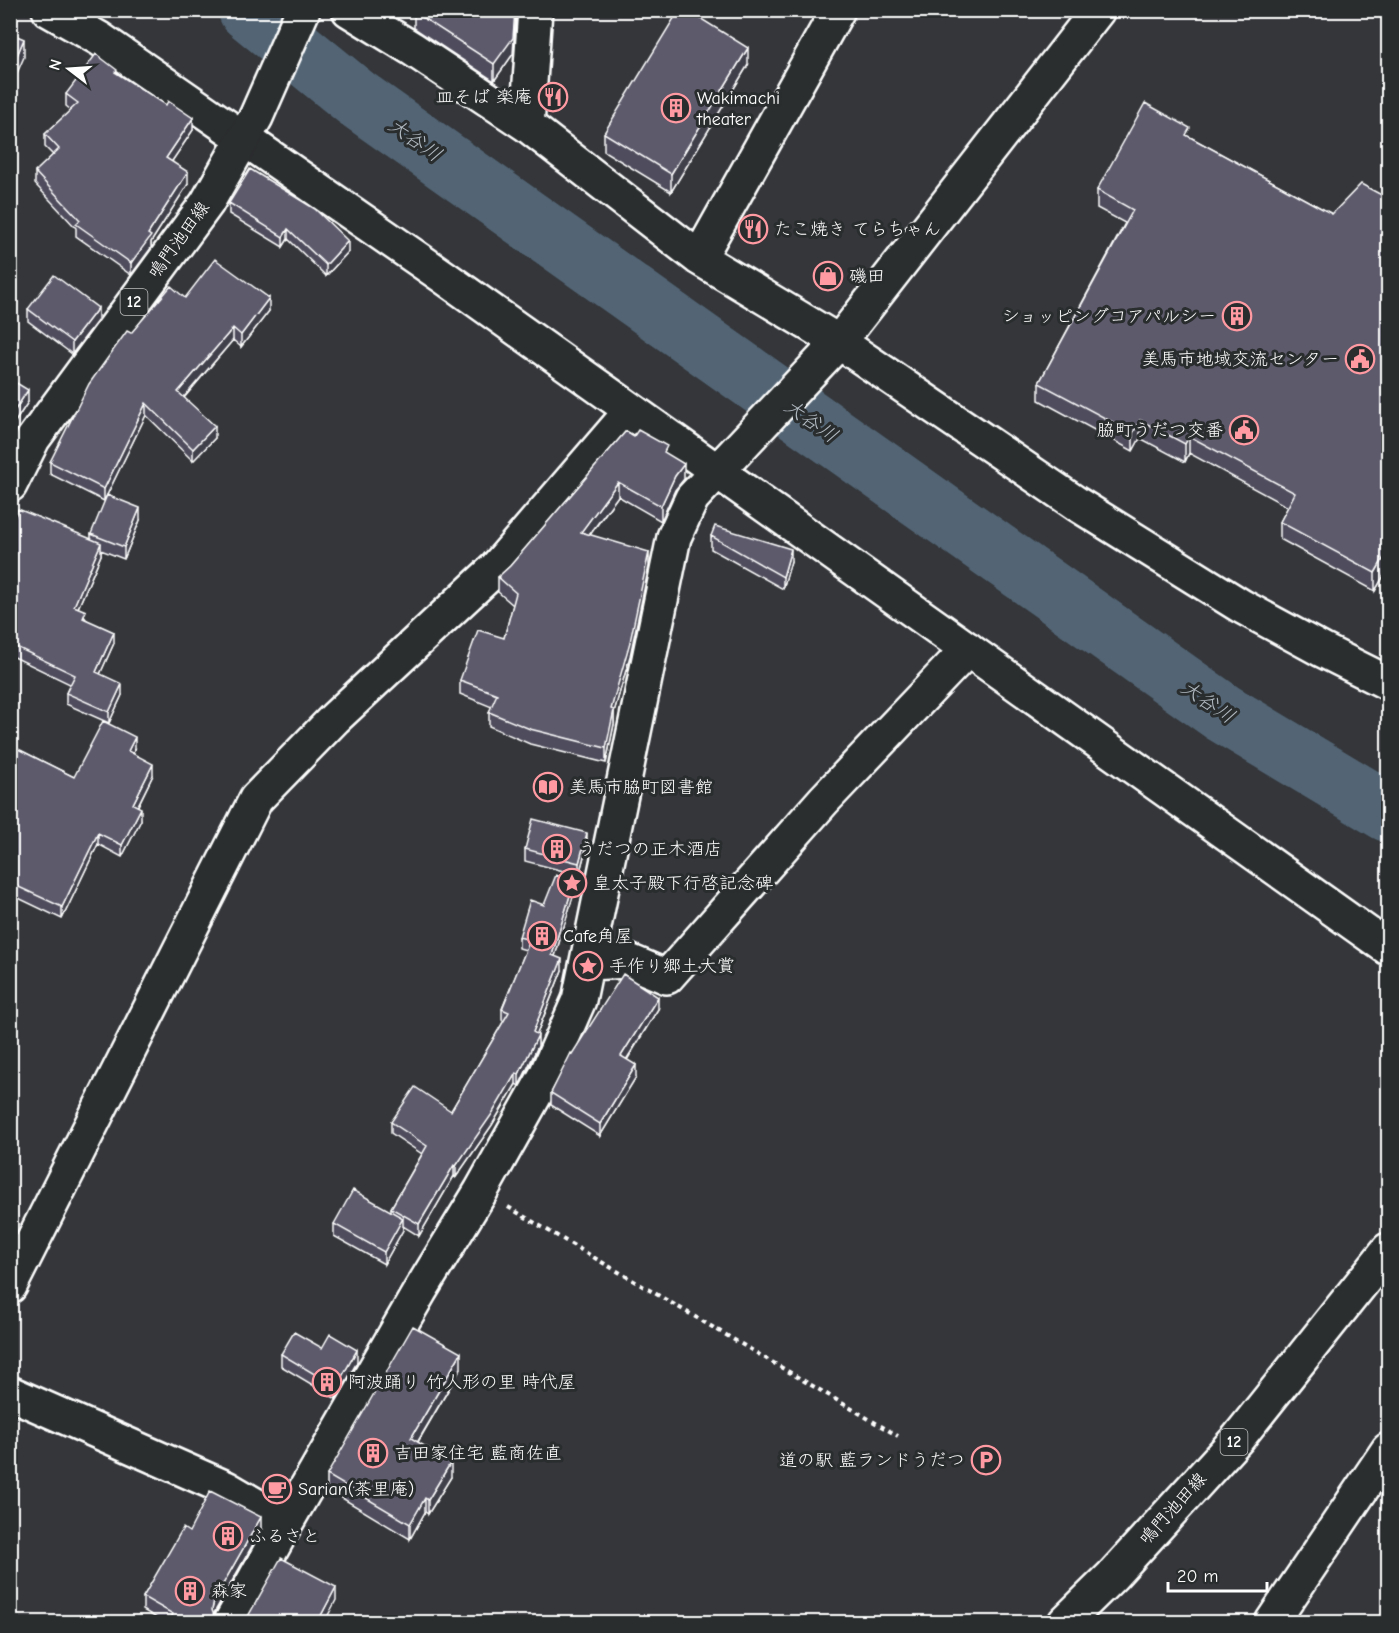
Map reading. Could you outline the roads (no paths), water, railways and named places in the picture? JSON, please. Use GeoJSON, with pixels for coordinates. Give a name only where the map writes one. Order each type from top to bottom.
{"type":"FeatureCollection","features":[{"type":"Feature","properties":{"kind":"street"},"geometry":{"type":"LineString","coordinates":[[49,10],[250,127],[631,411],[721,466],[968,649],[1389,948]]}},
{"type":"Feature","properties":{"kind":"street"},"geometry":{"type":"LineString","coordinates":[[349,10],[527,125],[699,258],[831,350],[1241,606],[1389,683]]}},
{"type":"Feature","properties":{"kind":"street"},"geometry":{"type":"LineString","coordinates":[[527,125],[535,10]]}},
{"type":"Feature","properties":{"kind":"street"},"geometry":{"type":"LineString","coordinates":[[699,258],[838,10]]}},
{"type":"Feature","properties":{"kind":"street"},"geometry":{"type":"LineString","coordinates":[[231,1623],[286,1523],[420,1291],[481,1191],[546,1075],[579,1000],[674,537],[692,498],[831,350],[1098,10]]}},
{"type":"Feature","properties":{"kind":"street","name":"鳴門池田線"},"geometry":{"type":"LineString","coordinates":[[10,485],[33,439],[207,203],[250,127],[302,11]]}},
{"type":"Feature","properties":{"kind":"street"},"geometry":{"type":"LineString","coordinates":[[10,1286],[256,799],[335,718],[496,568],[631,411]]}},
{"type":"Feature","properties":{"kind":"street"},"geometry":{"type":"LineString","coordinates":[[587,963],[629,961],[667,977],[824,800],[968,649]]}},
{"type":"Feature","properties":{"kind":"street","name":"鳴門池田線"},"geometry":{"type":"LineString","coordinates":[[1065,1623],[1113,1575],[1238,1438],[1389,1250]]}},
{"type":"Feature","properties":{"kind":"street"},"geometry":{"type":"LineString","coordinates":[[10,1394],[226,1488],[286,1523]]}},
{"type":"Feature","properties":{"kind":"street"},"geometry":{"type":"LineString","coordinates":[[1272,1623],[1389,1450]]}},
{"type":"Feature","properties":{"kind":"waterway","name":"大谷川"},"geometry":{"type":"LineString","coordinates":[[248,10],[356,98],[1223,713],[1388,812]]}},
{"type":"Feature","properties":{"kind":"place","name":"皿そば 楽庵"},"geometry":{"type":"Point","coordinates":[553,97]}},
{"type":"Feature","properties":{"kind":"place","name":"Wakimachi theater"},"geometry":{"type":"Point","coordinates":[676,108]}},
{"type":"Feature","properties":{"kind":"place","name":"たこ焼き てらちゃん"},"geometry":{"type":"Point","coordinates":[753,229]}},
{"type":"Feature","properties":{"kind":"place","name":"磯田"},"geometry":{"type":"Point","coordinates":[828,276]}},
{"type":"Feature","properties":{"kind":"place","name":"ショッピングコアパルシー"},"geometry":{"type":"Point","coordinates":[1237,316]}},
{"type":"Feature","properties":{"kind":"place","name":"美馬市地域交流センター"},"geometry":{"type":"Point","coordinates":[1360,359]}},
{"type":"Feature","properties":{"kind":"place","name":"脇町うだつ交番"},"geometry":{"type":"Point","coordinates":[1244,430]}},
{"type":"Feature","properties":{"kind":"place","name":"美馬市脇町図書館"},"geometry":{"type":"Point","coordinates":[548,787]}},
{"type":"Feature","properties":{"kind":"place","name":"うだつの正木酒店"},"geometry":{"type":"Point","coordinates":[557,849]}},
{"type":"Feature","properties":{"kind":"place","name":"皇太子殿下行啓記念碑"},"geometry":{"type":"Point","coordinates":[572,883]}},
{"type":"Feature","properties":{"kind":"place","name":"Cafe角屋"},"geometry":{"type":"Point","coordinates":[542,936]}},
{"type":"Feature","properties":{"kind":"place","name":"手作り郷土大賞"},"geometry":{"type":"Point","coordinates":[588,966]}},
{"type":"Feature","properties":{"kind":"place","name":"阿波踊り 竹人形の里 時代屋"},"geometry":{"type":"Point","coordinates":[327,1382]}},
{"type":"Feature","properties":{"kind":"place","name":"吉田家住宅 藍商佐直"},"geometry":{"type":"Point","coordinates":[373,1453]}},
{"type":"Feature","properties":{"kind":"place","name":"道の駅 藍ランドうだつ"},"geometry":{"type":"Point","coordinates":[986,1460]}},
{"type":"Feature","properties":{"kind":"place","name":"Sarian(茶里庵)"},"geometry":{"type":"Point","coordinates":[277,1489]}},
{"type":"Feature","properties":{"kind":"place","name":"ふるさと"},"geometry":{"type":"Point","coordinates":[228,1536]}},
{"type":"Feature","properties":{"kind":"place","name":"森家"},"geometry":{"type":"Point","coordinates":[190,1591]}}]}
